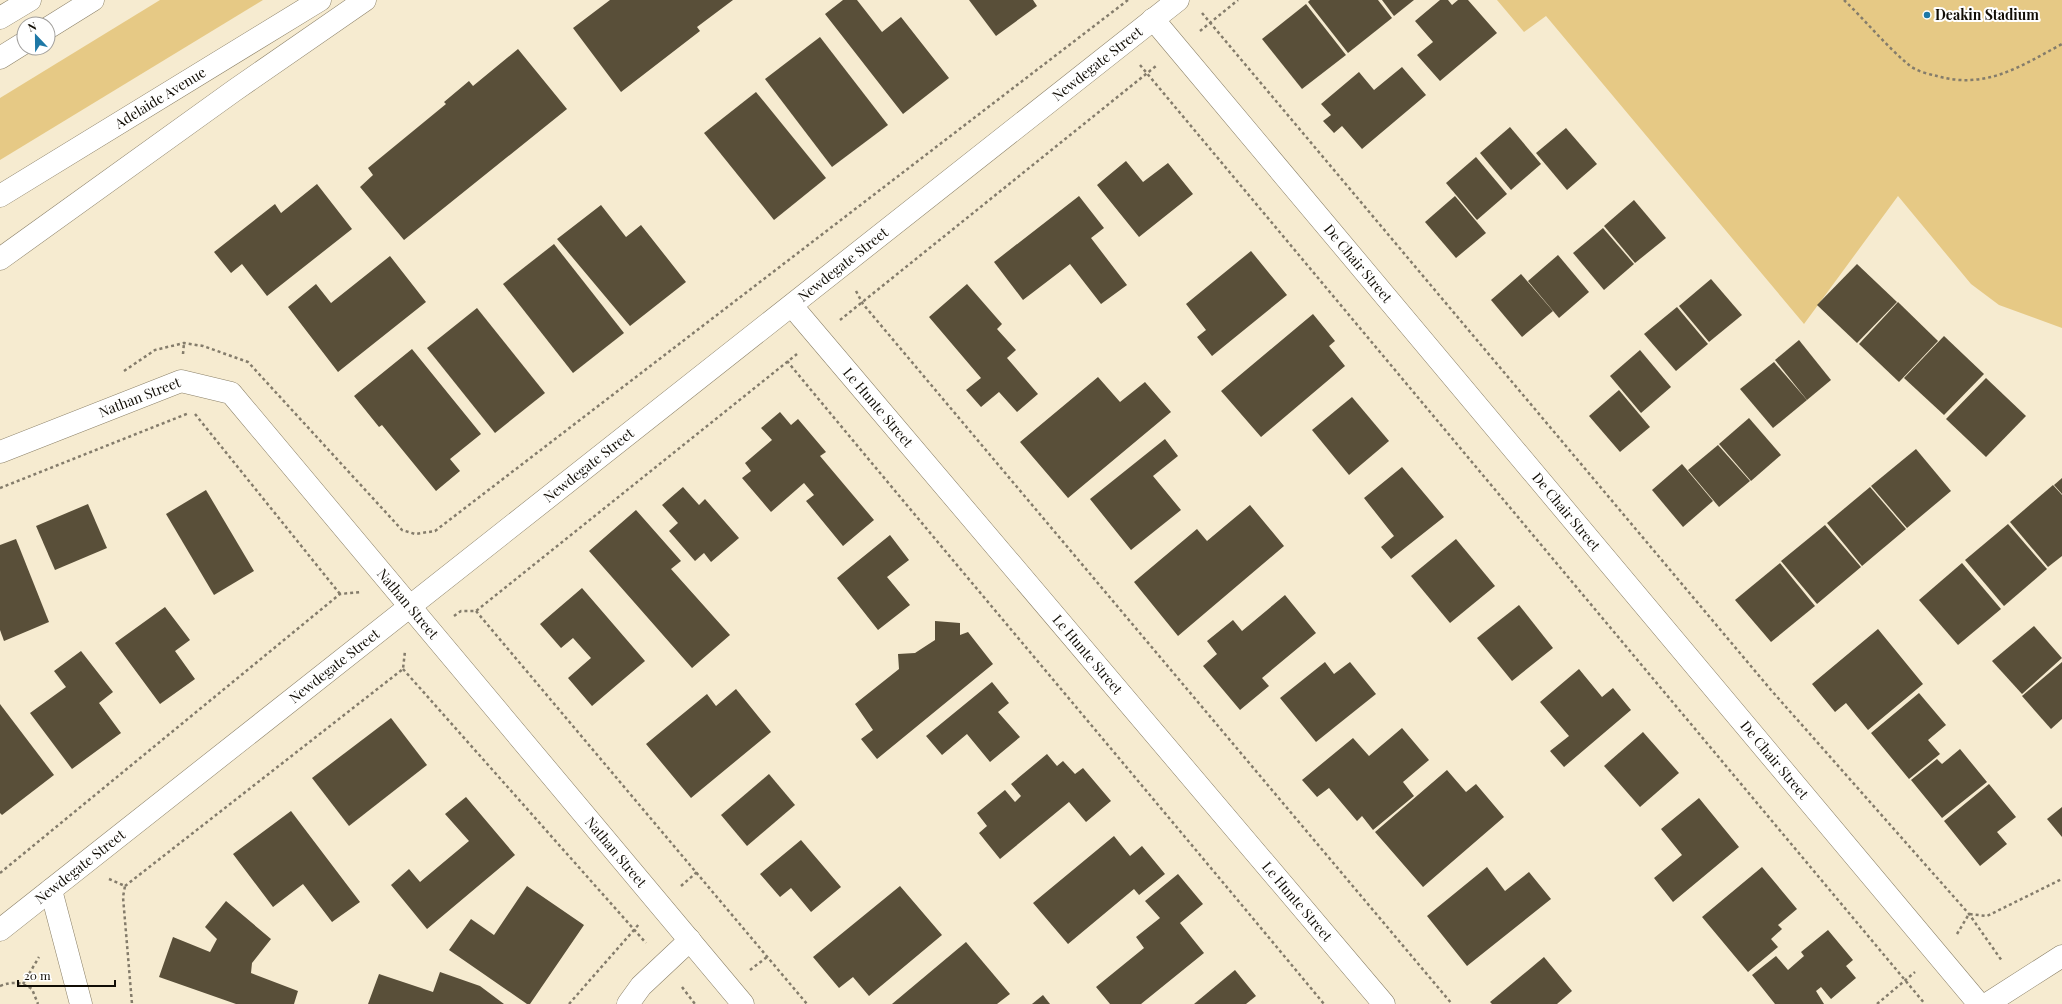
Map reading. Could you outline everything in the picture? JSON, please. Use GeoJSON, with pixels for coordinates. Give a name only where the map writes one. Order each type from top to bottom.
{"type":"FeatureCollection","features":[{"type":"Feature","properties":{"kind":"main road"},"geometry":{"type":"LineString","coordinates":[[0,18],[30,0]]}},
{"type":"Feature","properties":{"kind":"main road"},"geometry":{"type":"LineString","coordinates":[[56,23],[93,0]]}},
{"type":"Feature","properties":{"kind":"main road","name":"Adelaide Avenue"},"geometry":{"type":"LineString","coordinates":[[0,196],[320,0]]}},
{"type":"Feature","properties":{"kind":"main road"},"geometry":{"type":"LineString","coordinates":[[0,259],[235,90],[365,0]]}},
{"type":"Feature","properties":{"kind":"main road","name":"Newdegate Street"},"geometry":{"type":"LineString","coordinates":[[0,930],[1178,0]]}},
{"type":"Feature","properties":{"kind":"main road","name":"De Chair Street"},"geometry":{"type":"LineString","coordinates":[[1154,19],[1979,1004]]}},
{"type":"Feature","properties":{"kind":"main road"},"geometry":{"type":"LineString","coordinates":[[0,58],[16,48]]}},
{"type":"Feature","properties":{"kind":"main road","name":"Le Hunte Street"},"geometry":{"type":"LineString","coordinates":[[792,306],[1384,1004]]}},
{"type":"Feature","properties":{"kind":"main road","name":"Nathan Street"},"geometry":{"type":"LineString","coordinates":[[0,452],[181,381],[231,393],[743,1004]]}},
{"type":"Feature","properties":{"kind":"main road"},"geometry":{"type":"LineString","coordinates":[[51,890],[81,1004]]}},
{"type":"Feature","properties":{"kind":"main road"},"geometry":{"type":"LineString","coordinates":[[628,1004],[640,986],[690,940]]}},
{"type":"Feature","properties":{"kind":"main road"},"geometry":{"type":"LineString","coordinates":[[1987,1004],[2017,983],[2062,956]]}},
{"type":"Feature","properties":{"kind":"path"},"geometry":{"type":"LineString","coordinates":[[447,524],[1128,0]]}},
{"type":"Feature","properties":{"kind":"path"},"geometry":{"type":"LineString","coordinates":[[807,1004],[476,611],[787,361],[863,304],[1238,0]]}},
{"type":"Feature","properties":{"kind":"path"},"geometry":{"type":"LineString","coordinates":[[1844,0],[1910,65],[1926,73],[1943,78],[1979,80],[1997,76],[2014,70],[2062,44]]}},
{"type":"Feature","properties":{"kind":"path"},"geometry":{"type":"LineString","coordinates":[[1201,11],[1771,690],[1969,914],[2017,983]]}},
{"type":"Feature","properties":{"kind":"path"},"geometry":{"type":"LineString","coordinates":[[1102,20],[1925,1004]]}},
{"type":"Feature","properties":{"kind":"path"},"geometry":{"type":"LineString","coordinates":[[819,238],[842,265],[863,304],[1452,1004]]}},
{"type":"Feature","properties":{"kind":"path"},"geometry":{"type":"LineString","coordinates":[[787,361],[977,591],[1170,818],[1324,1004]]}},
{"type":"Feature","properties":{"kind":"path"},"geometry":{"type":"LineString","coordinates":[[0,488],[194,411],[340,594],[0,873]]}},
{"type":"Feature","properties":{"kind":"path"},"geometry":{"type":"LineString","coordinates":[[132,1004],[123,897],[125,886],[403,669],[405,651]]}},
{"type":"Feature","properties":{"kind":"path"},"geometry":{"type":"LineString","coordinates":[[403,669],[634,928],[695,1004]]}},
{"type":"Feature","properties":{"kind":"path"},"geometry":{"type":"LineString","coordinates":[[85,863],[101,876],[125,886]]}},
{"type":"Feature","properties":{"kind":"path"},"geometry":{"type":"LineString","coordinates":[[569,1004],[634,928],[697,872]]}},
{"type":"Feature","properties":{"kind":"path"},"geometry":{"type":"LineString","coordinates":[[1969,914],[1987,916],[2062,878]]}},
{"type":"Feature","properties":{"kind":"path"},"geometry":{"type":"LineString","coordinates":[[1877,1004],[1923,966],[1936,952],[1958,934],[1969,914]]}},
{"type":"Feature","properties":{"kind":"path"},"geometry":{"type":"LineString","coordinates":[[0,986],[12,982],[23,984],[32,989],[38,1004]]}},
{"type":"Feature","properties":{"kind":"shaded area"},"geometry":{"type":"Polygon","coordinates":[[[160,0],[263,0],[0,160],[0,98],[160,0]]]}},
{"type":"Feature","properties":{"kind":"shaded area"},"geometry":{"type":"Polygon","coordinates":[[[1497,0],[2062,0],[2062,328],[1999,305],[1971,284],[1898,196],[1804,324],[1546,16],[1524,32],[1497,0]]]}},
{"type":"Feature","properties":{"kind":"building"},"geometry":{"type":"Polygon","coordinates":[[[610,0],[733,0],[697,27],[700,31],[621,92],[573,28],[610,0]]]}},
{"type":"Feature","properties":{"kind":"building"},"geometry":{"type":"Polygon","coordinates":[[[843,0],[857,0],[882,32],[901,17],[949,78],[903,114],[825,14],[843,0]]]}},
{"type":"Feature","properties":{"kind":"building"},"geometry":{"type":"Polygon","coordinates":[[[969,0],[1033,0],[1037,6],[996,36],[969,0]]]}},
{"type":"Feature","properties":{"kind":"building"},"geometry":{"type":"Polygon","coordinates":[[[1310,0],[1378,0],[1392,18],[1348,53],[1308,2],[1310,0]]]}},
{"type":"Feature","properties":{"kind":"building"},"geometry":{"type":"Polygon","coordinates":[[[1382,0],[1414,0],[1394,16],[1382,0]]]}},
{"type":"Feature","properties":{"kind":"building"},"geometry":{"type":"Polygon","coordinates":[[[1440,0],[1448,0],[1452,5],[1458,0],[1468,0],[1497,33],[1440,81],[1417,55],[1433,42],[1415,21],[1440,0]]]}},
{"type":"Feature","properties":{"kind":"building"},"geometry":{"type":"Polygon","coordinates":[[[1306,4],[1346,55],[1302,89],[1262,39],[1306,4]]]}},
{"type":"Feature","properties":{"kind":"building"},"geometry":{"type":"Polygon","coordinates":[[[820,37],[888,125],[832,167],[765,79],[820,37]]]}},
{"type":"Feature","properties":{"kind":"building"},"geometry":{"type":"Polygon","coordinates":[[[518,49],[567,109],[404,240],[360,187],[373,175],[368,168],[446,104],[444,102],[469,81],[473,86],[518,49]]]}},
{"type":"Feature","properties":{"kind":"building"},"geometry":{"type":"Polygon","coordinates":[[[1402,67],[1426,95],[1362,149],[1342,126],[1334,133],[1323,121],[1331,115],[1321,104],[1359,72],[1374,90],[1402,67]]]}},
{"type":"Feature","properties":{"kind":"building"},"geometry":{"type":"Polygon","coordinates":[[[756,92],[826,178],[774,220],[704,133],[756,92]]]}},
{"type":"Feature","properties":{"kind":"building"},"geometry":{"type":"Polygon","coordinates":[[[1510,127],[1541,164],[1511,190],[1480,153],[1510,127]]]}},
{"type":"Feature","properties":{"kind":"building"},"geometry":{"type":"Polygon","coordinates":[[[1566,128],[1597,164],[1567,190],[1536,153],[1566,128]]]}},
{"type":"Feature","properties":{"kind":"building"},"geometry":{"type":"Polygon","coordinates":[[[1476,157],[1507,194],[1477,220],[1446,183],[1476,157]]]}},
{"type":"Feature","properties":{"kind":"building"},"geometry":{"type":"Polygon","coordinates":[[[1126,161],[1143,182],[1168,163],[1193,194],[1139,237],[1097,185],[1126,161]]]}},
{"type":"Feature","properties":{"kind":"building"},"geometry":{"type":"Polygon","coordinates":[[[317,184],[352,229],[267,296],[242,264],[231,273],[214,252],[275,204],[281,213],[317,184]]]}},
{"type":"Feature","properties":{"kind":"building"},"geometry":{"type":"Polygon","coordinates":[[[1079,196],[1104,228],[1091,238],[1127,285],[1101,304],[1070,264],[1023,300],[994,262],[1079,196]]]}},
{"type":"Feature","properties":{"kind":"building"},"geometry":{"type":"Polygon","coordinates":[[[1455,196],[1486,233],[1456,258],[1425,222],[1455,196]]]}},
{"type":"Feature","properties":{"kind":"building"},"geometry":{"type":"Polygon","coordinates":[[[1634,200],[1666,238],[1635,263],[1604,226],[1634,200]]]}},
{"type":"Feature","properties":{"kind":"building"},"geometry":{"type":"Polygon","coordinates":[[[601,205],[626,237],[641,225],[686,282],[630,326],[557,239],[601,205]]]}},
{"type":"Feature","properties":{"kind":"building"},"geometry":{"type":"Polygon","coordinates":[[[1603,228],[1634,264],[1604,290],[1573,253],[1603,228]]]}},
{"type":"Feature","properties":{"kind":"building"},"geometry":{"type":"Polygon","coordinates":[[[554,244],[624,333],[573,373],[503,284],[554,244]]]}},
{"type":"Feature","properties":{"kind":"building"},"geometry":{"type":"Polygon","coordinates":[[[1251,251],[1287,295],[1212,356],[1197,337],[1206,330],[1186,304],[1251,251]]]}},
{"type":"Feature","properties":{"kind":"building"},"geometry":{"type":"Polygon","coordinates":[[[1558,255],[1589,292],[1559,318],[1528,281],[1558,255]]]}},
{"type":"Feature","properties":{"kind":"building"},"geometry":{"type":"Polygon","coordinates":[[[390,256],[426,302],[338,372],[288,307],[316,284],[331,303],[390,256]]]}},
{"type":"Feature","properties":{"kind":"building"},"geometry":{"type":"Polygon","coordinates":[[[1857,264],[1897,302],[1857,343],[1817,305],[1857,264]]]}},
{"type":"Feature","properties":{"kind":"building"},"geometry":{"type":"Polygon","coordinates":[[[1521,274],[1553,311],[1522,337],[1491,300],[1521,274]]]}},
{"type":"Feature","properties":{"kind":"building"},"geometry":{"type":"Polygon","coordinates":[[[1711,279],[1742,315],[1709,342],[1679,306],[1711,279]]]}},
{"type":"Feature","properties":{"kind":"building"},"geometry":{"type":"Polygon","coordinates":[[[967,284],[1002,324],[997,329],[1016,350],[1007,358],[1038,394],[1017,412],[999,392],[981,407],[966,390],[981,378],[929,317],[967,284]]]}},
{"type":"Feature","properties":{"kind":"building"},"geometry":{"type":"Polygon","coordinates":[[[1898,302],[1938,341],[1899,382],[1859,344],[1898,302]]]}},
{"type":"Feature","properties":{"kind":"building"},"geometry":{"type":"Polygon","coordinates":[[[1677,307],[1708,344],[1676,371],[1644,334],[1677,307]]]}},
{"type":"Feature","properties":{"kind":"building"},"geometry":{"type":"Polygon","coordinates":[[[477,308],[545,393],[495,433],[427,348],[477,308]]]}},
{"type":"Feature","properties":{"kind":"building"},"geometry":{"type":"Polygon","coordinates":[[[1313,314],[1335,341],[1329,346],[1345,366],[1261,437],[1221,391],[1313,314]]]}},
{"type":"Feature","properties":{"kind":"building"},"geometry":{"type":"Polygon","coordinates":[[[1944,336],[1984,374],[1944,415],[1904,378],[1944,336]]]}},
{"type":"Feature","properties":{"kind":"building"},"geometry":{"type":"Polygon","coordinates":[[[1799,340],[1831,380],[1807,400],[1775,360],[1799,340]]]}},
{"type":"Feature","properties":{"kind":"building"},"geometry":{"type":"Polygon","coordinates":[[[412,349],[481,434],[450,459],[460,471],[436,491],[382,425],[379,427],[354,396],[412,349]]]}},
{"type":"Feature","properties":{"kind":"building"},"geometry":{"type":"Polygon","coordinates":[[[1640,350],[1671,387],[1641,413],[1610,376],[1640,350]]]}},
{"type":"Feature","properties":{"kind":"building"},"geometry":{"type":"Polygon","coordinates":[[[1774,362],[1807,400],[1773,428],[1740,389],[1774,362]]]}},
{"type":"Feature","properties":{"kind":"building"},"geometry":{"type":"Polygon","coordinates":[[[1098,377],[1120,402],[1145,382],[1171,412],[1068,498],[1020,442],[1098,377]]]}},
{"type":"Feature","properties":{"kind":"building"},"geometry":{"type":"Polygon","coordinates":[[[1986,378],[2026,416],[1986,457],[1946,419],[1986,378]]]}},
{"type":"Feature","properties":{"kind":"building"},"geometry":{"type":"Polygon","coordinates":[[[1619,390],[1650,427],[1620,452],[1589,416],[1619,390]]]}},
{"type":"Feature","properties":{"kind":"building"},"geometry":{"type":"Polygon","coordinates":[[[1352,397],[1389,441],[1349,475],[1312,430],[1352,397]]]}},
{"type":"Feature","properties":{"kind":"building"},"geometry":{"type":"Polygon","coordinates":[[[780,412],[791,425],[798,419],[826,452],[820,456],[874,520],[843,546],[806,501],[814,495],[804,483],[771,512],[742,478],[751,471],[745,463],[772,440],[761,428],[780,412]]]}},
{"type":"Feature","properties":{"kind":"building"},"geometry":{"type":"Polygon","coordinates":[[[1749,418],[1781,455],[1751,481],[1719,444],[1749,418]]]}},
{"type":"Feature","properties":{"kind":"building"},"geometry":{"type":"Polygon","coordinates":[[[1165,439],[1178,456],[1153,476],[1181,510],[1131,550],[1090,499],[1165,439]]]}},
{"type":"Feature","properties":{"kind":"building"},"geometry":{"type":"Polygon","coordinates":[[[1718,445],[1750,481],[1719,507],[1688,470],[1718,445]]]}},
{"type":"Feature","properties":{"kind":"building"},"geometry":{"type":"Polygon","coordinates":[[[1916,449],[1951,491],[1907,528],[1871,486],[1916,449]]]}},
{"type":"Feature","properties":{"kind":"building"},"geometry":{"type":"Polygon","coordinates":[[[1682,464],[1713,501],[1683,527],[1652,490],[1682,464]]]}},
{"type":"Feature","properties":{"kind":"building"},"geometry":{"type":"Polygon","coordinates":[[[1402,467],[1444,517],[1391,559],[1381,547],[1394,536],[1364,498],[1402,467]]]}},
{"type":"Feature","properties":{"kind":"building"},"geometry":{"type":"Polygon","coordinates":[[[2062,478],[2062,494],[2054,485],[2062,478]]]}},
{"type":"Feature","properties":{"kind":"building"},"geometry":{"type":"Polygon","coordinates":[[[2053,485],[2062,495],[2062,556],[2048,567],[2010,522],[2053,485]]]}},
{"type":"Feature","properties":{"kind":"building"},"geometry":{"type":"Polygon","coordinates":[[[683,487],[699,505],[705,499],[739,538],[711,562],[704,553],[695,561],[669,531],[678,523],[662,505],[683,487]]]}},
{"type":"Feature","properties":{"kind":"building"},"geometry":{"type":"Polygon","coordinates":[[[1870,487],[1906,529],[1862,566],[1827,523],[1870,487]]]}},
{"type":"Feature","properties":{"kind":"building"},"geometry":{"type":"Polygon","coordinates":[[[206,490],[254,571],[214,595],[166,514],[206,490]]]}},
{"type":"Feature","properties":{"kind":"building"},"geometry":{"type":"Polygon","coordinates":[[[88,504],[107,548],[55,570],[36,526],[88,504]]]}},
{"type":"Feature","properties":{"kind":"building"},"geometry":{"type":"Polygon","coordinates":[[[1250,505],[1284,546],[1178,636],[1134,582],[1197,529],[1207,541],[1250,505]]]}},
{"type":"Feature","properties":{"kind":"building"},"geometry":{"type":"Polygon","coordinates":[[[636,510],[681,561],[671,569],[730,635],[692,668],[589,551],[636,510]]]}},
{"type":"Feature","properties":{"kind":"building"},"geometry":{"type":"Polygon","coordinates":[[[2008,524],[2047,569],[2004,606],[1965,560],[2008,524]]]}},
{"type":"Feature","properties":{"kind":"building"},"geometry":{"type":"Polygon","coordinates":[[[1825,525],[1861,567],[1817,604],[1781,561],[1825,525]]]}},
{"type":"Feature","properties":{"kind":"building"},"geometry":{"type":"Polygon","coordinates":[[[890,535],[909,560],[887,577],[910,605],[878,630],[837,578],[890,535]]]}},
{"type":"Feature","properties":{"kind":"building"},"geometry":{"type":"Polygon","coordinates":[[[16,539],[49,622],[4,641],[0,630],[0,545],[16,539]]]}},
{"type":"Feature","properties":{"kind":"building"},"geometry":{"type":"Polygon","coordinates":[[[1456,539],[1495,586],[1450,623],[1411,576],[1456,539]]]}},
{"type":"Feature","properties":{"kind":"building"},"geometry":{"type":"Polygon","coordinates":[[[1780,563],[1815,606],[1771,642],[1735,600],[1780,563]]]}},
{"type":"Feature","properties":{"kind":"building"},"geometry":{"type":"Polygon","coordinates":[[[1962,563],[2001,609],[1958,645],[1919,600],[1962,563]]]}},
{"type":"Feature","properties":{"kind":"building"},"geometry":{"type":"Polygon","coordinates":[[[582,588],[645,661],[592,706],[568,678],[591,658],[573,638],[561,648],[540,624],[582,588]]]}},
{"type":"Feature","properties":{"kind":"building"},"geometry":{"type":"Polygon","coordinates":[[[1285,595],[1316,633],[1262,678],[1269,686],[1240,710],[1203,666],[1217,654],[1207,641],[1233,620],[1242,631],[1285,595]]]}},
{"type":"Feature","properties":{"kind":"building"},"geometry":{"type":"Polygon","coordinates":[[[1519,605],[1553,648],[1512,681],[1477,638],[1519,605]]]}},
{"type":"Feature","properties":{"kind":"building"},"geometry":{"type":"Polygon","coordinates":[[[165,607],[190,640],[175,651],[195,679],[160,704],[115,643],[165,607]]]}},
{"type":"Feature","properties":{"kind":"building"},"geometry":{"type":"Polygon","coordinates":[[[935,621],[960,623],[960,635],[968,632],[993,664],[877,759],[861,739],[873,730],[855,704],[899,669],[898,654],[915,653],[935,640],[935,621]]]}},
{"type":"Feature","properties":{"kind":"building"},"geometry":{"type":"Polygon","coordinates":[[[2034,626],[2062,658],[2022,694],[1992,661],[2034,626]]]}},
{"type":"Feature","properties":{"kind":"building"},"geometry":{"type":"Polygon","coordinates":[[[1878,629],[1923,684],[1868,730],[1846,703],[1835,712],[1812,684],[1878,629]]]}},
{"type":"Feature","properties":{"kind":"building"},"geometry":{"type":"Polygon","coordinates":[[[81,651],[113,692],[99,703],[121,733],[72,769],[30,713],[66,687],[54,671],[81,651]]]}},
{"type":"Feature","properties":{"kind":"building"},"geometry":{"type":"Polygon","coordinates":[[[1325,662],[1334,674],[1350,662],[1376,694],[1316,742],[1280,698],[1325,662]]]}},
{"type":"Feature","properties":{"kind":"building"},"geometry":{"type":"Polygon","coordinates":[[[2062,662],[2062,719],[2051,729],[2022,696],[2062,662]]]}},
{"type":"Feature","properties":{"kind":"building"},"geometry":{"type":"Polygon","coordinates":[[[1579,669],[1602,697],[1613,688],[1631,710],[1564,767],[1550,751],[1569,736],[1540,702],[1579,669]]]}},
{"type":"Feature","properties":{"kind":"building"},"geometry":{"type":"Polygon","coordinates":[[[992,682],[1009,703],[998,712],[1020,737],[990,762],[967,734],[942,755],[926,736],[992,682]]]}},
{"type":"Feature","properties":{"kind":"building"},"geometry":{"type":"Polygon","coordinates":[[[736,689],[771,732],[691,798],[646,744],[707,694],[716,706],[736,689]]]}},
{"type":"Feature","properties":{"kind":"building"},"geometry":{"type":"Polygon","coordinates":[[[1919,693],[1946,725],[1928,740],[1940,754],[1909,779],[1871,733],[1919,693]]]}},
{"type":"Feature","properties":{"kind":"building"},"geometry":{"type":"Polygon","coordinates":[[[0,704],[54,775],[2,815],[0,813],[0,704]]]}},
{"type":"Feature","properties":{"kind":"building"},"geometry":{"type":"Polygon","coordinates":[[[391,718],[427,765],[349,826],[312,778],[391,718]]]}},
{"type":"Feature","properties":{"kind":"building"},"geometry":{"type":"Polygon","coordinates":[[[1402,728],[1429,760],[1403,782],[1414,796],[1373,830],[1362,816],[1357,821],[1329,788],[1317,797],[1302,780],[1353,738],[1369,756],[1402,728]]]}},
{"type":"Feature","properties":{"kind":"building"},"geometry":{"type":"Polygon","coordinates":[[[1643,732],[1679,773],[1640,807],[1604,766],[1643,732]]]}},
{"type":"Feature","properties":{"kind":"building"},"geometry":{"type":"Polygon","coordinates":[[[1960,749],[1987,782],[1942,818],[1911,780],[1937,759],[1942,764],[1960,749]]]}},
{"type":"Feature","properties":{"kind":"building"},"geometry":{"type":"Polygon","coordinates":[[[1047,754],[1057,766],[1063,761],[1075,774],[1083,768],[1111,801],[1086,822],[1069,802],[1000,859],[979,833],[987,826],[977,813],[1005,790],[1015,802],[1021,796],[1011,784],[1047,754]]]}},
{"type":"Feature","properties":{"kind":"building"},"geometry":{"type":"Polygon","coordinates":[[[1447,770],[1466,792],[1476,784],[1504,817],[1423,887],[1375,832],[1447,770]]]}},
{"type":"Feature","properties":{"kind":"building"},"geometry":{"type":"Polygon","coordinates":[[[769,774],[795,805],[747,846],[721,815],[769,774]]]}},
{"type":"Feature","properties":{"kind":"building"},"geometry":{"type":"Polygon","coordinates":[[[1989,784],[2016,817],[1997,832],[2007,844],[1980,866],[1944,821],[1989,784]]]}},
{"type":"Feature","properties":{"kind":"building"},"geometry":{"type":"Polygon","coordinates":[[[466,797],[515,855],[427,929],[391,885],[409,869],[420,882],[469,841],[445,814],[466,797]]]}},
{"type":"Feature","properties":{"kind":"building"},"geometry":{"type":"Polygon","coordinates":[[[1699,798],[1739,847],[1673,902],[1654,878],[1682,855],[1661,829],[1699,798]]]}},
{"type":"Feature","properties":{"kind":"building"},"geometry":{"type":"Polygon","coordinates":[[[2062,807],[2062,837],[2047,819],[2062,807]]]}},
{"type":"Feature","properties":{"kind":"building"},"geometry":{"type":"Polygon","coordinates":[[[291,811],[360,902],[332,922],[303,884],[273,907],[233,854],[291,811]]]}},
{"type":"Feature","properties":{"kind":"building"},"geometry":{"type":"Polygon","coordinates":[[[1114,836],[1130,856],[1142,846],[1165,874],[1139,895],[1134,889],[1068,944],[1033,903],[1114,836]]]}},
{"type":"Feature","properties":{"kind":"building"},"geometry":{"type":"Polygon","coordinates":[[[801,840],[841,887],[811,912],[791,888],[780,897],[760,874],[801,840]]]}},
{"type":"Feature","properties":{"kind":"building"},"geometry":{"type":"Polygon","coordinates":[[[1487,867],[1505,891],[1529,872],[1551,899],[1467,966],[1427,916],[1487,867]]]}},
{"type":"Feature","properties":{"kind":"building"},"geometry":{"type":"Polygon","coordinates":[[[1762,867],[1797,909],[1778,925],[1782,929],[1771,939],[1778,947],[1748,972],[1702,917],[1762,867]]]}},
{"type":"Feature","properties":{"kind":"building"},"geometry":{"type":"Polygon","coordinates":[[[1178,874],[1203,904],[1180,923],[1204,953],[1141,1004],[1110,1004],[1096,987],[1144,948],[1136,937],[1160,918],[1145,901],[1178,874]]]}},
{"type":"Feature","properties":{"kind":"building"},"geometry":{"type":"Polygon","coordinates":[[[527,886],[584,925],[530,1004],[527,1004],[449,950],[471,919],[494,935],[527,886]]]}},
{"type":"Feature","properties":{"kind":"building"},"geometry":{"type":"Polygon","coordinates":[[[900,886],[942,935],[869,996],[853,977],[839,988],[813,957],[900,886]]]}},
{"type":"Feature","properties":{"kind":"building"},"geometry":{"type":"Polygon","coordinates":[[[226,901],[271,939],[252,963],[251,973],[298,991],[294,1004],[236,1004],[159,977],[173,937],[210,952],[217,939],[205,927],[226,901]]]}},
{"type":"Feature","properties":{"kind":"building"},"geometry":{"type":"Polygon","coordinates":[[[1828,930],[1853,960],[1846,966],[1856,978],[1831,999],[1821,987],[1816,991],[1824,1004],[1775,1004],[1752,975],[1776,956],[1788,970],[1804,956],[1801,952],[1828,930]]]}},
{"type":"Feature","properties":{"kind":"building"},"geometry":{"type":"Polygon","coordinates":[[[966,942],[1010,994],[997,1004],[892,1004],[966,942]]]}},
{"type":"Feature","properties":{"kind":"building"},"geometry":{"type":"Polygon","coordinates":[[[1544,957],[1572,991],[1557,1004],[1492,1004],[1490,1002],[1544,957]]]}},
{"type":"Feature","properties":{"kind":"building"},"geometry":{"type":"Polygon","coordinates":[[[1235,970],[1256,996],[1246,1004],[1194,1004],[1235,970]]]}},
{"type":"Feature","properties":{"kind":"building"},"geometry":{"type":"Polygon","coordinates":[[[440,972],[480,986],[504,1004],[368,1004],[379,974],[433,992],[440,972]]]}},
{"type":"Feature","properties":{"kind":"building"},"geometry":{"type":"Polygon","coordinates":[[[1043,995],[1050,1004],[1032,1004],[1043,995]]]}},
{"type":"Feature","properties":{"kind":"place","name":"Deakin Stadium"},"geometry":{"type":"Point","coordinates":[1927,15]}}]}
